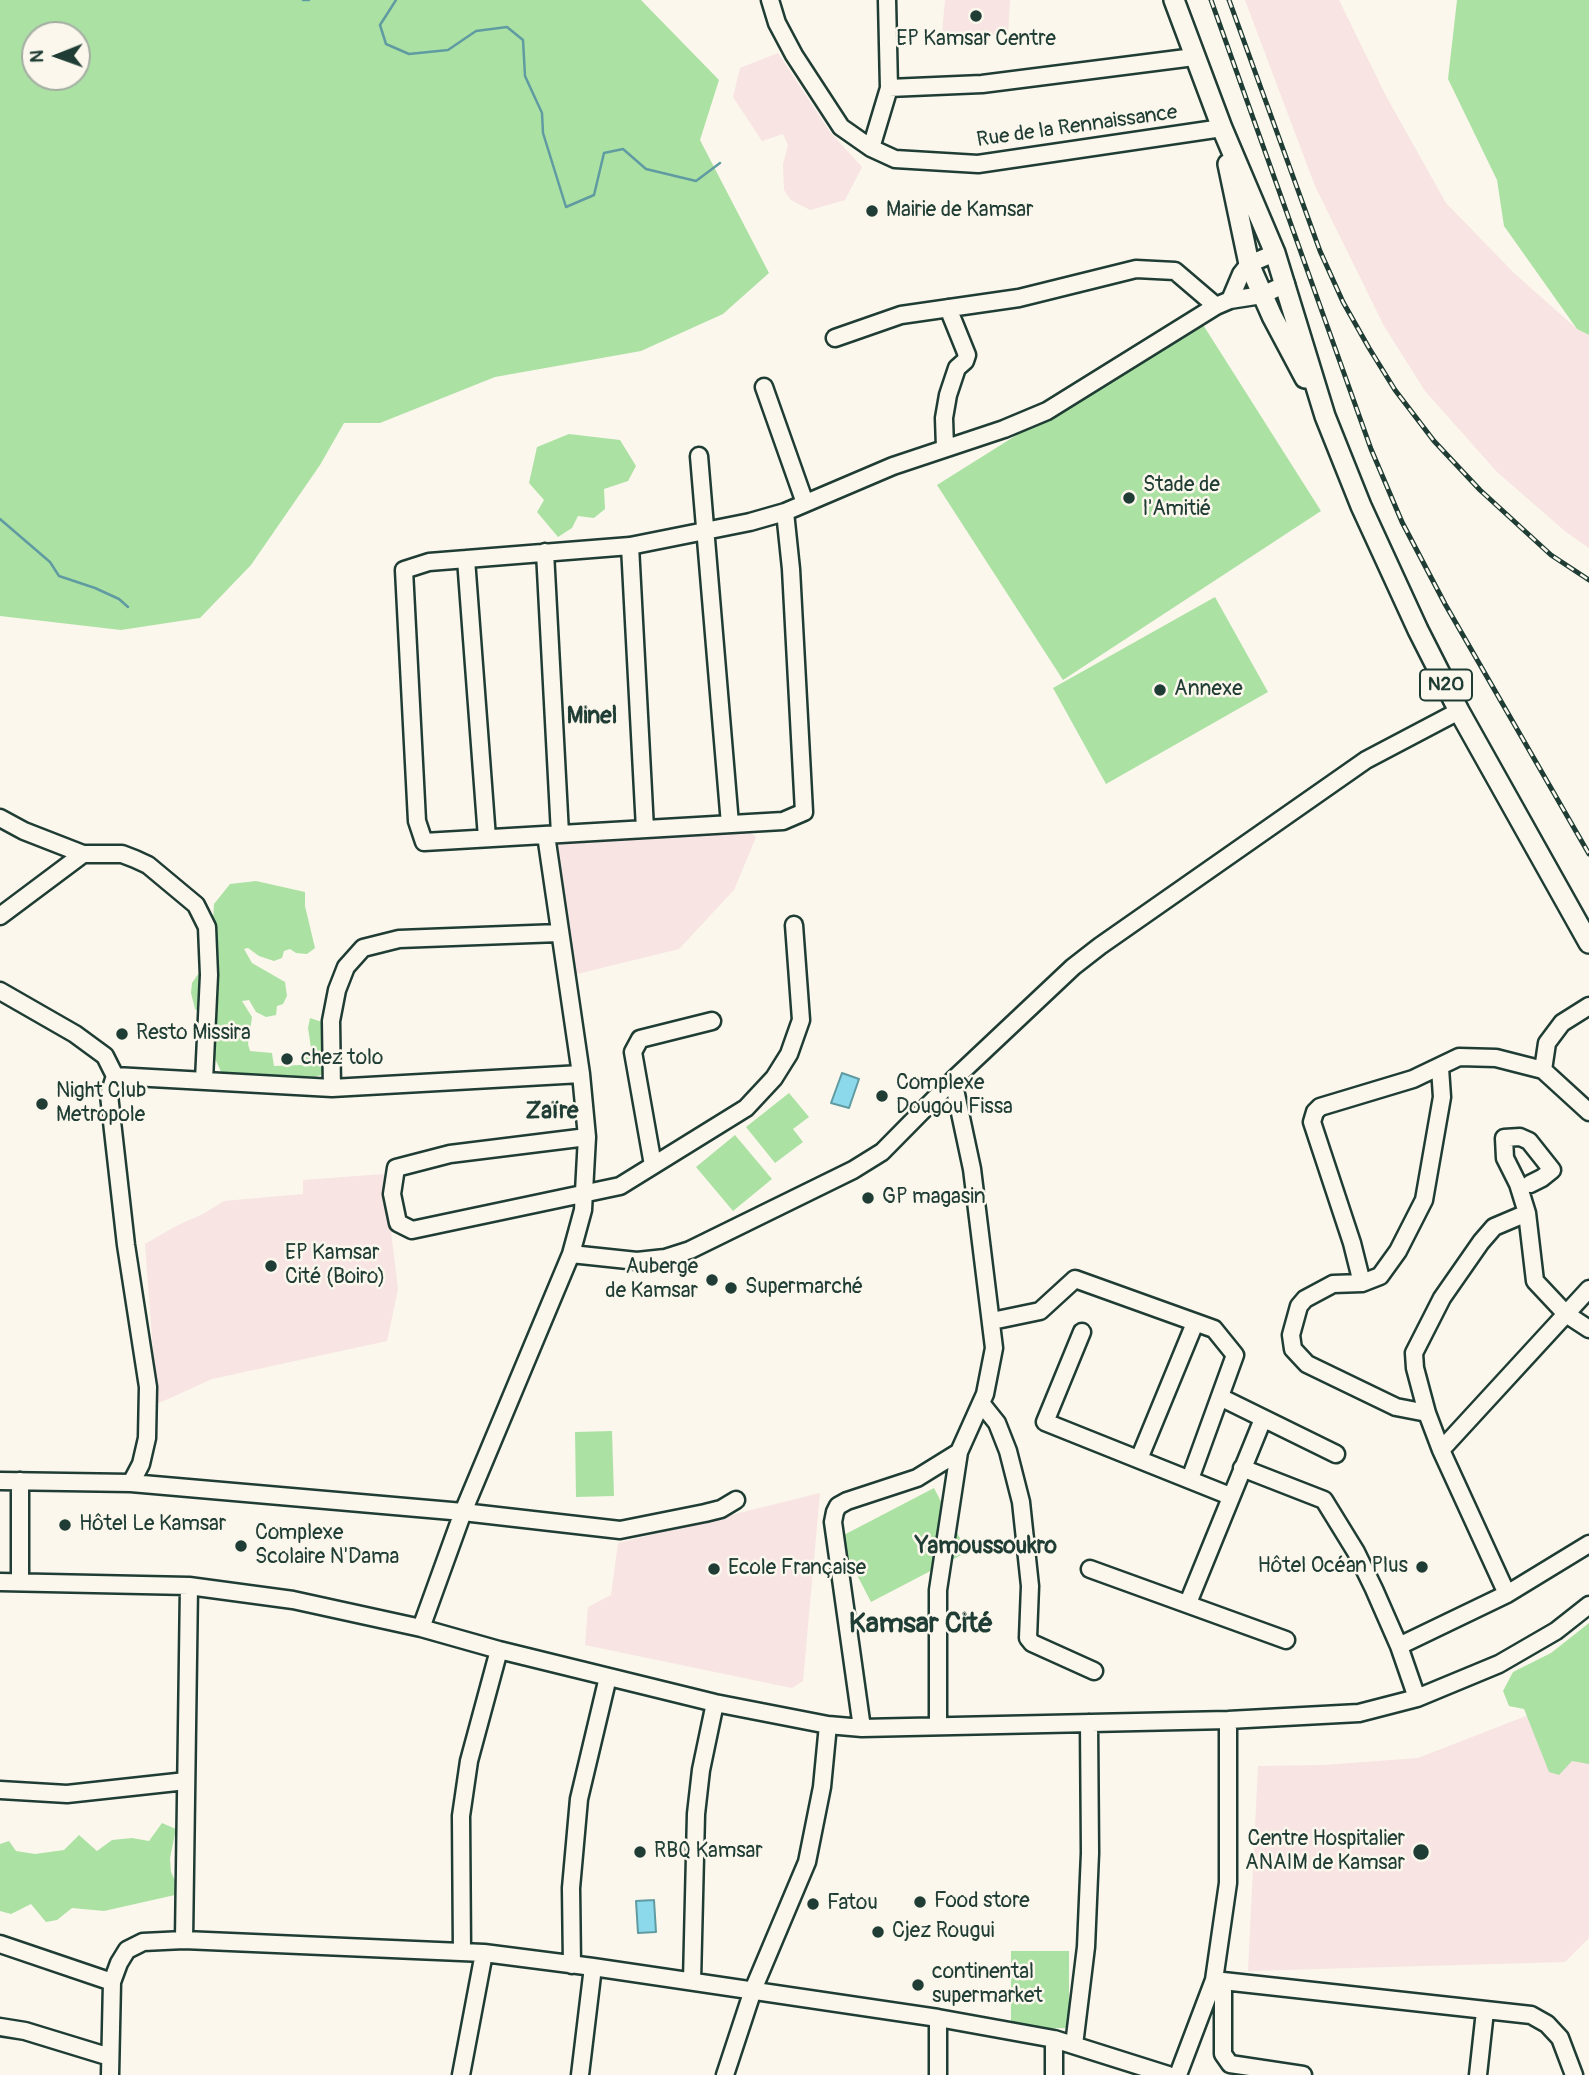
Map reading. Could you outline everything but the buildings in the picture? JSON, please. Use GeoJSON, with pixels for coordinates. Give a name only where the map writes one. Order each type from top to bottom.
{"type":"FeatureCollection","features":[{"type":"Feature","properties":{"kind":"main road"},"geometry":{"type":"LineString","coordinates":[[1174,0],[1222,128]]}},
{"type":"Feature","properties":{"kind":"main road","name":"N20"},"geometry":{"type":"LineString","coordinates":[[1222,128],[1275,253],[1325,416],[1395,583],[1459,711],[1589,943]]}},
{"type":"Feature","properties":{"kind":"main road","name":"N20"},"geometry":{"type":"LineString","coordinates":[[1222,128],[1249,264],[1262,295],[1325,416]]}},
{"type":"Feature","properties":{"kind":"street","name":"Rue de la Rennaissance"},"geometry":{"type":"LineString","coordinates":[[770,0],[794,55],[841,127],[871,148],[895,159],[978,164],[1222,128]]}},
{"type":"Feature","properties":{"kind":"street"},"geometry":{"type":"LineString","coordinates":[[871,148],[888,88],[887,0]]}},
{"type":"Feature","properties":{"kind":"street"},"geometry":{"type":"LineString","coordinates":[[888,88],[982,84],[1194,57]]}},
{"type":"Feature","properties":{"kind":"street"},"geometry":{"type":"LineString","coordinates":[[1223,303],[1249,264],[1275,253]]}},
{"type":"Feature","properties":{"kind":"street"},"geometry":{"type":"LineString","coordinates":[[835,338],[901,315],[1020,298],[1136,269],[1175,271],[1223,303]]}},
{"type":"Feature","properties":{"kind":"street"},"geometry":{"type":"LineString","coordinates":[[785,512],[793,593],[804,812],[783,821],[424,842],[417,821],[404,570],[429,562],[630,546],[750,522],[785,512],[893,466],[1004,429],[1047,411],[1223,303],[1262,295],[1286,284]]}},
{"type":"Feature","properties":{"kind":"street"},"geometry":{"type":"LineString","coordinates":[[946,448],[944,418],[948,395],[957,368],[967,355],[948,308]]}},
{"type":"Feature","properties":{"kind":"street"},"geometry":{"type":"LineString","coordinates":[[764,387],[805,503]]}},
{"type":"Feature","properties":{"kind":"street"},"geometry":{"type":"LineString","coordinates":[[699,456],[730,824]]}},
{"type":"Feature","properties":{"kind":"street"},"geometry":{"type":"LineString","coordinates":[[630,546],[645,829]]}},
{"type":"Feature","properties":{"kind":"street"},"geometry":{"type":"LineString","coordinates":[[421,1628],[463,1512],[571,1254],[585,1194],[587,1137],[581,1074],[559,933],[553,834],[545,552]]}},
{"type":"Feature","properties":{"kind":"street"},"geometry":{"type":"LineString","coordinates":[[466,559],[487,838]]}},
{"type":"Feature","properties":{"kind":"street"},"geometry":{"type":"LineString","coordinates":[[571,1254],[637,1261],[665,1258],[690,1250],[863,1164],[882,1152],[953,1080],[1073,967],[1100,946],[1366,760],[1459,711]]}},
{"type":"Feature","properties":{"kind":"street"},"geometry":{"type":"LineString","coordinates":[[0,818],[24,831],[83,854],[122,854],[135,859],[148,865],[196,905],[207,927],[209,975],[204,1080]]}},
{"type":"Feature","properties":{"kind":"street"},"geometry":{"type":"LineString","coordinates":[[0,916],[83,854]]}},
{"type":"Feature","properties":{"kind":"street"},"geometry":{"type":"LineString","coordinates":[[587,1137],[450,1154],[396,1168],[392,1194],[398,1223],[412,1230],[620,1186],[746,1108],[774,1078],[789,1054],[801,1020],[794,925]]}},
{"type":"Feature","properties":{"kind":"street"},"geometry":{"type":"LineString","coordinates":[[332,1088],[331,1021],[337,990],[346,967],[363,948],[399,939],[559,933]]}},
{"type":"Feature","properties":{"kind":"street"},"geometry":{"type":"LineString","coordinates":[[0,991],[75,1034],[105,1056],[114,1076],[109,1095],[126,1244],[148,1387],[147,1438],[141,1464],[131,1483]]}},
{"type":"Feature","properties":{"kind":"street"},"geometry":{"type":"LineString","coordinates":[[1543,1070],[1548,1042],[1562,1023],[1589,1006]]}},
{"type":"Feature","properties":{"kind":"street"},"geometry":{"type":"LineString","coordinates":[[653,1165],[633,1052],[640,1039],[712,1021]]}},
{"type":"Feature","properties":{"kind":"street"},"geometry":{"type":"LineString","coordinates":[[1362,1283],[1312,1118],[1321,1107],[1413,1079],[1459,1057],[1496,1058],[1543,1070],[1589,1112]]}},
{"type":"Feature","properties":{"kind":"street"},"geometry":{"type":"LineString","coordinates":[[1427,1413],[1396,1407],[1307,1364],[1293,1349],[1291,1335],[1299,1306],[1305,1299],[1333,1284],[1362,1283],[1380,1276],[1390,1264],[1424,1200],[1442,1097],[1440,1068]]}},
{"type":"Feature","properties":{"kind":"street"},"geometry":{"type":"LineString","coordinates":[[114,1076],[332,1088],[581,1074]]}},
{"type":"Feature","properties":{"kind":"street"},"geometry":{"type":"LineString","coordinates":[[938,1725],[938,1590],[959,1452],[985,1394],[994,1348],[972,1169],[953,1080]]}},
{"type":"Feature","properties":{"kind":"street"},"geometry":{"type":"LineString","coordinates":[[1530,1184],[1552,1170],[1529,1141],[1520,1137],[1504,1138],[1505,1158],[1518,1184],[1527,1213],[1535,1281],[1566,1314],[1589,1329]]}},
{"type":"Feature","properties":{"kind":"street"},"geometry":{"type":"LineString","coordinates":[[1507,1594],[1441,1450],[1427,1413],[1415,1368],[1414,1353],[1442,1298],[1480,1241],[1494,1227],[1527,1213]]}},
{"type":"Feature","properties":{"kind":"street"},"geometry":{"type":"LineString","coordinates":[[992,1321],[1040,1311],[1075,1279],[1214,1329],[1235,1355],[1190,1479]]}},
{"type":"Feature","properties":{"kind":"street"},"geometry":{"type":"LineString","coordinates":[[1441,1450],[1589,1289]]}},
{"type":"Feature","properties":{"kind":"street"},"geometry":{"type":"LineString","coordinates":[[1139,1459],[1195,1323]]}},
{"type":"Feature","properties":{"kind":"street"},"geometry":{"type":"LineString","coordinates":[[1082,1332],[1045,1422],[1230,1496]]}},
{"type":"Feature","properties":{"kind":"street"},"geometry":{"type":"LineString","coordinates":[[1220,1397],[1336,1454]]}},
{"type":"Feature","properties":{"kind":"street"},"geometry":{"type":"LineString","coordinates":[[981,1404],[997,1423],[1008,1451],[1021,1502],[1030,1586],[1028,1638],[1032,1643],[1094,1671]]}},
{"type":"Feature","properties":{"kind":"street"},"geometry":{"type":"LineString","coordinates":[[1188,1604],[1263,1419]]}},
{"type":"Feature","properties":{"kind":"street"},"geometry":{"type":"LineString","coordinates":[[862,1728],[833,1522],[835,1512],[838,1506],[846,1501],[917,1479],[959,1452]]}},
{"type":"Feature","properties":{"kind":"street"},"geometry":{"type":"LineString","coordinates":[[1242,1468],[1324,1500],[1356,1552],[1399,1646],[1417,1698]]}},
{"type":"Feature","properties":{"kind":"street"},"geometry":{"type":"LineString","coordinates":[[0,1481],[131,1483],[463,1512],[620,1530],[721,1509],[736,1500]]}},
{"type":"Feature","properties":{"kind":"street"},"geometry":{"type":"LineString","coordinates":[[20,1481],[20,1582]]}},
{"type":"Feature","properties":{"kind":"street"},"geometry":{"type":"LineString","coordinates":[[1399,1646],[1507,1594],[1589,1544]]}},
{"type":"Feature","properties":{"kind":"street"},"geometry":{"type":"LineString","coordinates":[[1090,1569],[1286,1640]]}},
{"type":"Feature","properties":{"kind":"street"},"geometry":{"type":"LineString","coordinates":[[0,1582],[189,1586],[292,1600],[421,1628],[715,1703],[828,1725],[862,1728],[1228,1720],[1359,1713],[1417,1698],[1499,1664],[1556,1631],[1589,1605]]}},
{"type":"Feature","properties":{"kind":"street"},"geometry":{"type":"LineString","coordinates":[[184,1940],[189,1586]]}},
{"type":"Feature","properties":{"kind":"street"},"geometry":{"type":"LineString","coordinates":[[462,1952],[461,1816],[469,1761],[499,1650]]}},
{"type":"Feature","properties":{"kind":"street"},"geometry":{"type":"LineString","coordinates":[[572,1965],[571,1888],[579,1799],[608,1677]]}},
{"type":"Feature","properties":{"kind":"street"},"geometry":{"type":"LineString","coordinates":[[692,1981],[696,1814],[701,1770],[715,1703]]}},
{"type":"Feature","properties":{"kind":"street"},"geometry":{"type":"LineString","coordinates":[[1228,1720],[1228,1883],[1219,1981],[1223,2054],[1230,2064],[1303,2075]]}},
{"type":"Feature","properties":{"kind":"street"},"geometry":{"type":"LineString","coordinates":[[1074,2045],[1087,1934],[1090,1853],[1089,1723]]}},
{"type":"Feature","properties":{"kind":"street"},"geometry":{"type":"LineString","coordinates":[[725,2075],[753,1990],[807,1862],[822,1787],[828,1725]]}},
{"type":"Feature","properties":{"kind":"street"},"geometry":{"type":"LineString","coordinates":[[0,1790],[67,1794],[186,1781]]}},
{"type":"Feature","properties":{"kind":"street"},"geometry":{"type":"LineString","coordinates":[[110,2075],[112,1982],[119,1963],[127,1950],[143,1942],[184,1940],[484,1953],[593,1967],[937,2018],[1054,2039],[1168,2075]]}},
{"type":"Feature","properties":{"kind":"street"},"geometry":{"type":"LineString","coordinates":[[0,1944],[112,1982]]}},
{"type":"Feature","properties":{"kind":"street"},"geometry":{"type":"LineString","coordinates":[[461,2075],[484,1953]]}},
{"type":"Feature","properties":{"kind":"street"},"geometry":{"type":"LineString","coordinates":[[580,2075],[593,1967]]}},
{"type":"Feature","properties":{"kind":"street"},"geometry":{"type":"LineString","coordinates":[[1219,1981],[1531,2015],[1547,2024],[1560,2038],[1574,2075]]}},
{"type":"Feature","properties":{"kind":"street"},"geometry":{"type":"LineString","coordinates":[[1178,2075],[1219,1981]]}},
{"type":"Feature","properties":{"kind":"street"},"geometry":{"type":"LineString","coordinates":[[1478,2075],[1485,2011]]}},
{"type":"Feature","properties":{"kind":"street"},"geometry":{"type":"LineString","coordinates":[[937,2018],[938,2075]]}},
{"type":"Feature","properties":{"kind":"street"},"geometry":{"type":"LineString","coordinates":[[0,2027],[25,2031],[110,2057]]}},
{"type":"Feature","properties":{"kind":"street"},"geometry":{"type":"LineString","coordinates":[[1054,2039],[1054,2075]]}},
{"type":"Feature","properties":{"kind":"shaded area","name":"EP Kamsar Centre"},"geometry":{"type":"Polygon","coordinates":[[[945,0],[1010,0],[1008,35],[942,33],[945,0]]]}},
{"type":"Feature","properties":{"kind":"shaded area"},"geometry":{"type":"Polygon","coordinates":[[[1245,0],[1339,0],[1386,96],[1446,203],[1514,273],[1577,329],[1589,335],[1589,548],[1566,532],[1497,472],[1425,391],[1384,326],[1315,186],[1245,0]]]}},
{"type":"Feature","properties":{"kind":"shaded area"},"geometry":{"type":"Polygon","coordinates":[[[778,53],[830,132],[862,167],[845,200],[810,210],[791,200],[784,190],[783,164],[788,145],[783,134],[762,141],[733,97],[740,68],[778,53]]]}},
{"type":"Feature","properties":{"kind":"shaded area"},"geometry":{"type":"Polygon","coordinates":[[[730,819],[756,837],[734,890],[679,949],[569,976],[554,838],[730,819]]]}},
{"type":"Feature","properties":{"kind":"shaded area","name":"EP Kamsar Cité (Boiro)"},"geometry":{"type":"Polygon","coordinates":[[[384,1174],[398,1289],[387,1341],[212,1379],[157,1404],[145,1244],[224,1201],[303,1194],[303,1180],[384,1174]]]}},
{"type":"Feature","properties":{"kind":"shaded area","name":"Ecole Française"},"geometry":{"type":"Polygon","coordinates":[[[820,1493],[803,1681],[792,1688],[585,1645],[588,1607],[611,1595],[618,1543],[820,1493]]]}},
{"type":"Feature","properties":{"kind":"shaded area","name":"Centre Hospitalier ANAIM de Kamsar"},"geometry":{"type":"Polygon","coordinates":[[[1544,1709],[1589,1754],[1589,1938],[1565,1962],[1248,1971],[1258,1766],[1324,1765],[1418,1758],[1544,1709]]]}},
{"type":"Feature","properties":{"kind":"green space"},"geometry":{"type":"Polygon","coordinates":[[[0,0],[641,0],[719,80],[700,140],[769,273],[723,314],[641,351],[495,377],[380,423],[344,423],[320,465],[251,565],[200,618],[121,630],[0,616],[0,0]]]}},
{"type":"Feature","properties":{"kind":"green space"},"geometry":{"type":"Polygon","coordinates":[[[1457,0],[1589,0],[1589,335],[1577,329],[1504,226],[1497,180],[1448,79],[1457,0]]]}},
{"type":"Feature","properties":{"kind":"green space","name":"Stade de l'Amitié"},"geometry":{"type":"Polygon","coordinates":[[[1200,320],[1321,511],[1063,680],[937,485],[1200,320]]]}},
{"type":"Feature","properties":{"kind":"green space"},"geometry":{"type":"Polygon","coordinates":[[[569,434],[620,440],[636,466],[628,481],[604,489],[605,509],[594,518],[578,516],[572,528],[558,537],[537,512],[544,500],[529,483],[537,447],[569,434]]]}},
{"type":"Feature","properties":{"kind":"green space","name":"Annexe"},"geometry":{"type":"Polygon","coordinates":[[[1215,597],[1268,692],[1106,784],[1053,688],[1215,597]]]}},
{"type":"Feature","properties":{"kind":"green space"},"geometry":{"type":"Polygon","coordinates":[[[256,881],[305,892],[305,906],[315,948],[307,954],[296,953],[290,949],[284,951],[282,958],[274,961],[259,956],[248,948],[244,949],[252,963],[285,982],[287,996],[283,1004],[277,1006],[276,1015],[266,1017],[256,1012],[249,1000],[242,1001],[252,1017],[248,1044],[250,1051],[272,1053],[274,1066],[302,1065],[311,1048],[308,1028],[310,1018],[322,1022],[326,1068],[324,1074],[315,1077],[312,1082],[249,1075],[224,1078],[210,1048],[204,1016],[195,1009],[191,993],[192,983],[211,955],[214,904],[230,884],[256,881]]]}},
{"type":"Feature","properties":{"kind":"green space"},"geometry":{"type":"Polygon","coordinates":[[[789,1093],[809,1117],[793,1129],[803,1142],[775,1163],[746,1127],[789,1093]]]}},
{"type":"Feature","properties":{"kind":"green space"},"geometry":{"type":"Polygon","coordinates":[[[735,1135],[772,1179],[733,1211],[696,1167],[735,1135]]]}},
{"type":"Feature","properties":{"kind":"green space"},"geometry":{"type":"Polygon","coordinates":[[[612,1431],[614,1496],[576,1497],[575,1432],[612,1431]]]}},
{"type":"Feature","properties":{"kind":"green space"},"geometry":{"type":"Polygon","coordinates":[[[934,1488],[967,1552],[871,1602],[838,1538],[934,1488]]]}},
{"type":"Feature","properties":{"kind":"green space"},"geometry":{"type":"Polygon","coordinates":[[[1589,1623],[1589,1764],[1572,1761],[1559,1775],[1549,1772],[1524,1709],[1509,1706],[1503,1691],[1513,1672],[1551,1653],[1589,1623]]]}},
{"type":"Feature","properties":{"kind":"green space"},"geometry":{"type":"Polygon","coordinates":[[[162,1823],[176,1829],[170,1858],[171,1872],[177,1885],[175,1895],[104,1911],[72,1908],[57,1920],[46,1922],[31,1904],[11,1914],[0,1911],[0,1844],[9,1841],[16,1851],[35,1854],[64,1850],[79,1835],[97,1851],[112,1840],[132,1838],[149,1841],[162,1823]]]}},
{"type":"Feature","properties":{"kind":"green space"},"geometry":{"type":"Polygon","coordinates":[[[1011,1951],[1069,1951],[1069,2028],[1011,2029],[1011,1951]]]}},
{"type":"Feature","properties":{"kind":"water"},"geometry":{"type":"Polygon","coordinates":[[[842,1073],[859,1079],[849,1108],[831,1103],[842,1073]]]}},
{"type":"Feature","properties":{"kind":"water"},"geometry":{"type":"Polygon","coordinates":[[[654,1900],[656,1932],[638,1933],[636,1901],[654,1900]]]}},
{"type":"Feature","properties":{"kind":"waterway"},"geometry":{"type":"LineString","coordinates":[[303,0],[309,0]]}},
{"type":"Feature","properties":{"kind":"waterway"},"geometry":{"type":"LineString","coordinates":[[396,0],[380,25],[386,44],[409,54],[448,50],[476,31],[507,27],[523,40],[525,76],[542,113],[543,133],[566,207],[594,195],[604,153],[623,149],[646,169],[696,181],[720,163]]}},
{"type":"Feature","properties":{"kind":"waterway"},"geometry":{"type":"LineString","coordinates":[[0,519],[50,562],[59,576],[95,588],[119,599],[128,607]]}},
{"type":"Feature","properties":{"kind":"railway"},"geometry":{"type":"LineString","coordinates":[[1211,0],[1371,449],[1402,522],[1445,604],[1589,854]]}},
{"type":"Feature","properties":{"kind":"railway"},"geometry":{"type":"LineString","coordinates":[[1229,0],[1320,251],[1343,302],[1395,390],[1434,441],[1480,490],[1551,555],[1589,580]]}},
{"type":"Feature","properties":{"kind":"place","name":"EP Kamsar Centre"},"geometry":{"type":"Point","coordinates":[976,16]}},
{"type":"Feature","properties":{"kind":"place","name":"Mairie de Kamsar"},"geometry":{"type":"Point","coordinates":[872,211]}},
{"type":"Feature","properties":{"kind":"place","name":"Stade de l'Amitié"},"geometry":{"type":"Point","coordinates":[1129,498]}},
{"type":"Feature","properties":{"kind":"place","name":"Annexe"},"geometry":{"type":"Point","coordinates":[1160,690]}},
{"type":"Feature","properties":{"kind":"place","name":"Resto Missira"},"geometry":{"type":"Point","coordinates":[122,1034]}},
{"type":"Feature","properties":{"kind":"place","name":"chez tolo"},"geometry":{"type":"Point","coordinates":[287,1059]}},
{"type":"Feature","properties":{"kind":"place","name":"Complexe Dougou Fissa"},"geometry":{"type":"Point","coordinates":[882,1096]}},
{"type":"Feature","properties":{"kind":"place","name":"Night Club Metropole"},"geometry":{"type":"Point","coordinates":[42,1104]}},
{"type":"Feature","properties":{"kind":"place","name":"GP magasin"},"geometry":{"type":"Point","coordinates":[868,1198]}},
{"type":"Feature","properties":{"kind":"place","name":"EP Kamsar Cité (Boiro)"},"geometry":{"type":"Point","coordinates":[271,1266]}},
{"type":"Feature","properties":{"kind":"place","name":"Auberge de Kamsar"},"geometry":{"type":"Point","coordinates":[712,1280]}},
{"type":"Feature","properties":{"kind":"place","name":"Supermarché"},"geometry":{"type":"Point","coordinates":[731,1288]}},
{"type":"Feature","properties":{"kind":"place","name":"Hôtel Le Kamsar"},"geometry":{"type":"Point","coordinates":[65,1525]}},
{"type":"Feature","properties":{"kind":"place","name":"Complexe Scolaire N'Dama"},"geometry":{"type":"Point","coordinates":[241,1546]}},
{"type":"Feature","properties":{"kind":"place","name":"Hôtel Océan Plus"},"geometry":{"type":"Point","coordinates":[1422,1567]}},
{"type":"Feature","properties":{"kind":"place","name":"Ecole Française"},"geometry":{"type":"Point","coordinates":[714,1569]}},
{"type":"Feature","properties":{"kind":"place","name":"RBQ Kamsar"},"geometry":{"type":"Point","coordinates":[640,1852]}},
{"type":"Feature","properties":{"kind":"place","name":"Centre Hospitalier ANAIM de Kamsar"},"geometry":{"type":"Point","coordinates":[1421,1852]}},
{"type":"Feature","properties":{"kind":"place","name":"Food store"},"geometry":{"type":"Point","coordinates":[920,1902]}},
{"type":"Feature","properties":{"kind":"place","name":"Fatou"},"geometry":{"type":"Point","coordinates":[813,1904]}},
{"type":"Feature","properties":{"kind":"place","name":"Cjez Rougui"},"geometry":{"type":"Point","coordinates":[878,1932]}},
{"type":"Feature","properties":{"kind":"place","name":"continental supermarket"},"geometry":{"type":"Point","coordinates":[918,1985]}},
{"type":"Feature","properties":{"kind":"district","name":"Minel"},"geometry":{"type":"Point","coordinates":[592,717]}},
{"type":"Feature","properties":{"kind":"district","name":"Zaïre"},"geometry":{"type":"Point","coordinates":[552,1112]}},
{"type":"Feature","properties":{"kind":"district","name":"Yamoussoukro"},"geometry":{"type":"Point","coordinates":[986,1547]}},
{"type":"Feature","properties":{"kind":"district","name":"Kamsar Cité"},"geometry":{"type":"Point","coordinates":[921,1625]}}]}
